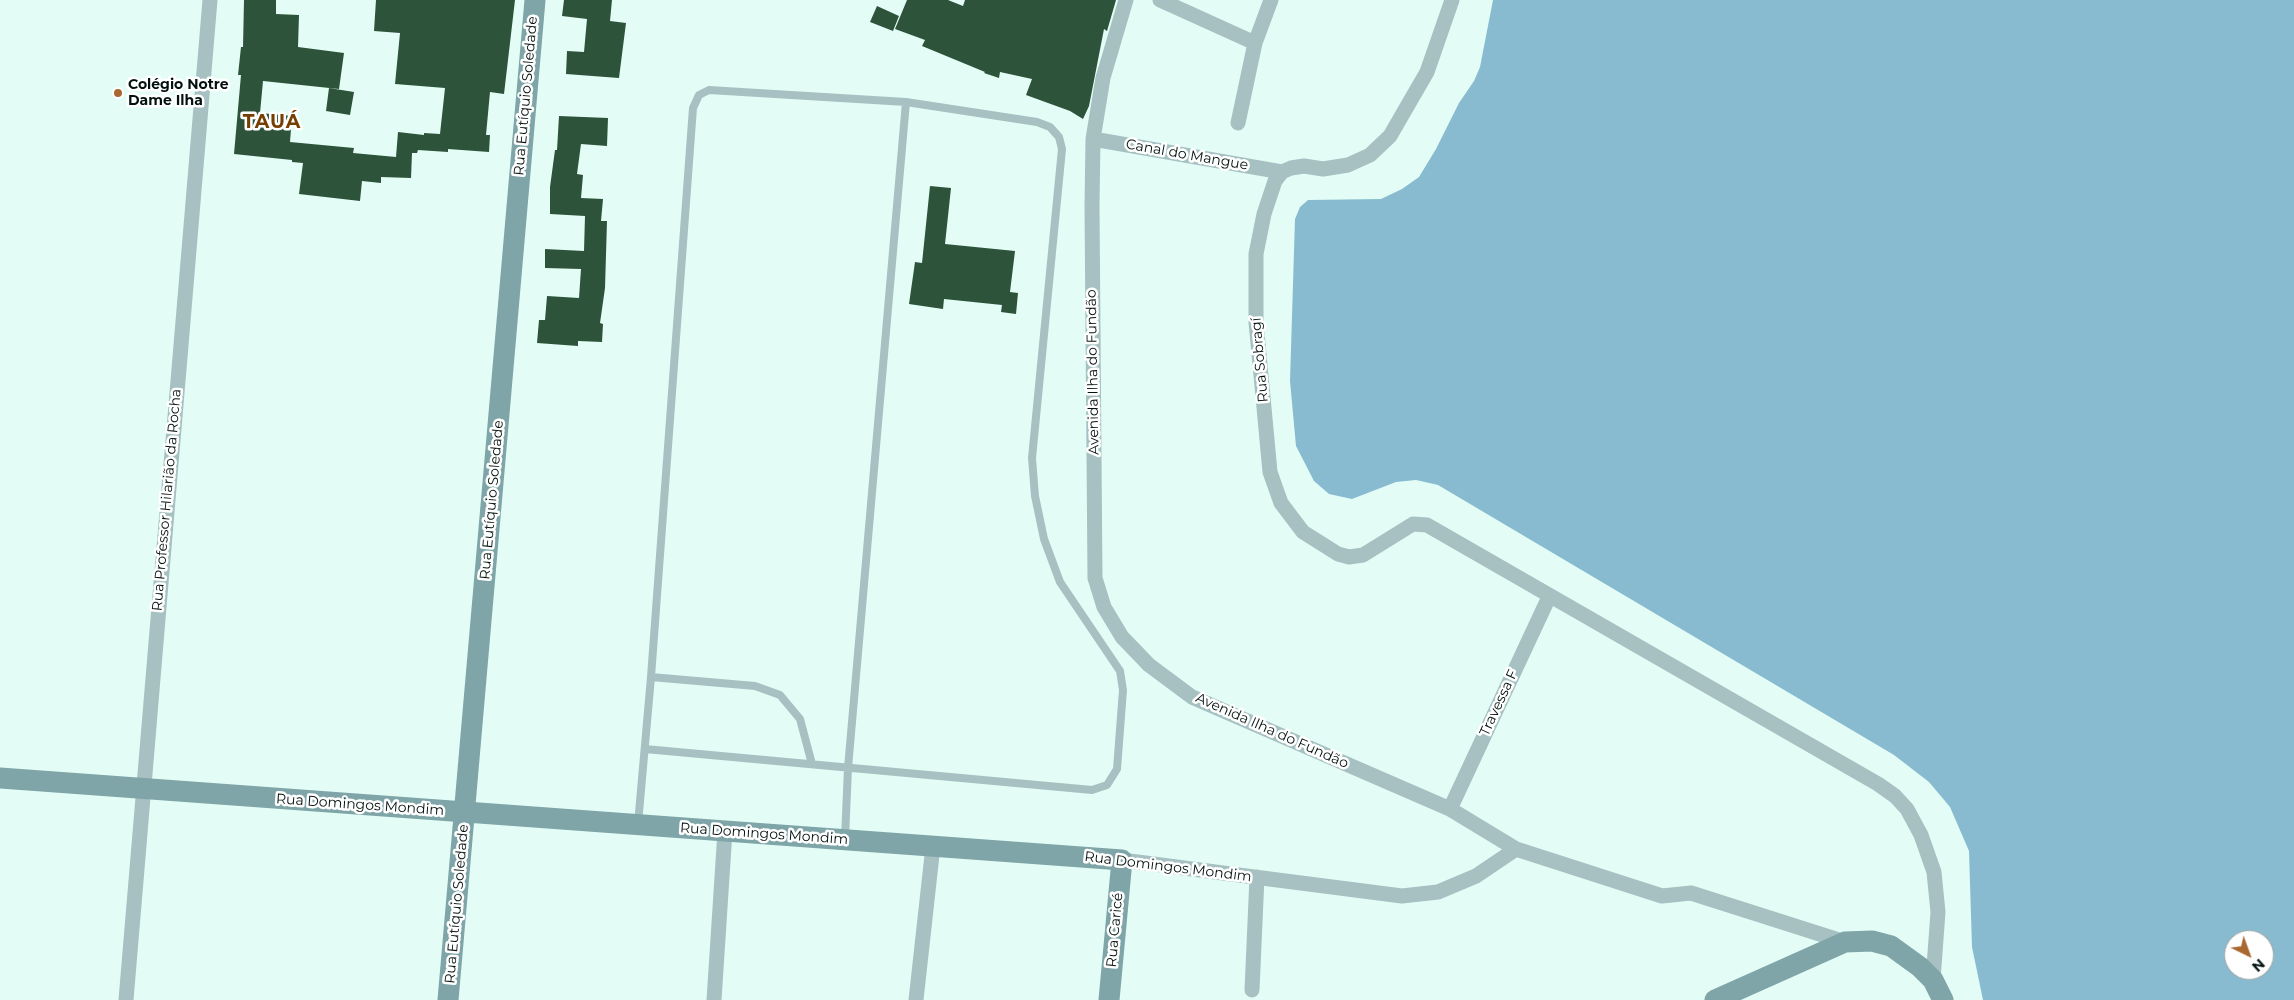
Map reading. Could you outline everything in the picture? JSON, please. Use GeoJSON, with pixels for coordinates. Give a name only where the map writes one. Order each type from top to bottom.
{"type":"FeatureCollection","features":[{"type":"Feature","properties":{"kind":"street","name":"Rua Professor Hilarião da Rocha"},"geometry":{"type":"LineString","coordinates":[[126,1000],[210,0]]}},
{"type":"Feature","properties":{"kind":"street","name":"Rua Eutíquio Soledade"},"geometry":{"type":"LineString","coordinates":[[448,1000],[535,0]]}},
{"type":"Feature","properties":{"kind":"street","name":"Avenida Ilha do Fundão"},"geometry":{"type":"LineString","coordinates":[[1126,0],[1103,78],[1093,139],[1095,578],[1104,607],[1122,637],[1149,664],[1192,696],[1450,809],[1516,849],[1662,896],[1691,893],[1846,942]]}},
{"type":"Feature","properties":{"kind":"street"},"geometry":{"type":"LineString","coordinates":[[1160,0],[1255,43]]}},
{"type":"Feature","properties":{"kind":"street"},"geometry":{"type":"LineString","coordinates":[[1238,122],[1255,43],[1271,0]]}},
{"type":"Feature","properties":{"kind":"street"},"geometry":{"type":"LineString","coordinates":[[1282,172],[1304,166],[1324,169],[1348,165],[1370,155],[1390,136],[1427,72],[1452,0]]}},
{"type":"Feature","properties":{"kind":"street","name":"Canal do Mangue"},"geometry":{"type":"LineString","coordinates":[[1093,139],[1282,172]]}},
{"type":"Feature","properties":{"kind":"street","name":"Rua Sobragí"},"geometry":{"type":"LineString","coordinates":[[1282,172],[1275,181],[1264,214],[1256,254],[1256,322],[1270,472],[1281,503],[1302,532],[1338,554],[1349,557],[1363,555],[1413,524],[1427,525],[1549,597],[1878,784],[1895,796],[1907,809],[1921,835],[1934,872],[1938,912],[1933,980]]}},
{"type":"Feature","properties":{"kind":"street","name":"Travessa F"},"geometry":{"type":"LineString","coordinates":[[1450,809],[1549,597]]}},
{"type":"Feature","properties":{"kind":"street","name":"Rua Domingos Mondim"},"geometry":{"type":"LineString","coordinates":[[0,778],[143,790],[1122,860],[1402,896],[1438,892],[1453,886],[1476,876],[1516,849]]}},
{"type":"Feature","properties":{"kind":"street"},"geometry":{"type":"LineString","coordinates":[[714,1000],[725,831]]}},
{"type":"Feature","properties":{"kind":"street"},"geometry":{"type":"LineString","coordinates":[[916,1000],[933,846]]}},
{"type":"Feature","properties":{"kind":"street","name":"Rua Caricé"},"geometry":{"type":"LineString","coordinates":[[1109,1000],[1122,860]]}},
{"type":"Feature","properties":{"kind":"street"},"geometry":{"type":"LineString","coordinates":[[1252,990],[1257,877]]}},
{"type":"Feature","properties":{"kind":"street"},"geometry":{"type":"LineString","coordinates":[[1715,1000],[1846,942],[1872,941],[1891,946],[1920,967],[1933,980],[1943,1000]]}},
{"type":"Feature","properties":{"kind":"lane"},"geometry":{"type":"LineString","coordinates":[[638,825],[651,677],[693,108],[699,95],[709,90],[906,102],[1037,122],[1050,127],[1059,137],[1062,149],[1032,458],[1035,496],[1044,539],[1060,582],[1120,671],[1123,690],[1118,769],[1107,785],[1092,790],[645,749]]}},
{"type":"Feature","properties":{"kind":"lane"},"geometry":{"type":"LineString","coordinates":[[845,840],[848,768],[906,102]]}},
{"type":"Feature","properties":{"kind":"lane"},"geometry":{"type":"LineString","coordinates":[[651,677],[755,686],[780,695],[800,718],[812,764]]}},
{"type":"Feature","properties":{"kind":"water"},"geometry":{"type":"Polygon","coordinates":[[[1493,0],[2294,0],[2294,1000],[1983,1000],[1972,947],[1969,851],[1950,807],[1929,782],[1894,755],[1438,485],[1416,480],[1396,482],[1352,499],[1329,494],[1314,481],[1296,446],[1290,381],[1295,219],[1300,207],[1308,200],[1381,199],[1402,189],[1419,177],[1436,149],[1459,103],[1474,81],[1480,67],[1493,0]]]}},
{"type":"Feature","properties":{"kind":"building"},"geometry":{"type":"Polygon","coordinates":[[[244,0],[276,0],[276,14],[299,15],[298,47],[344,53],[339,89],[263,81],[260,113],[292,116],[290,142],[354,148],[353,153],[396,157],[398,132],[424,135],[424,133],[440,134],[445,88],[395,84],[400,33],[374,31],[376,0],[515,0],[504,94],[490,92],[486,135],[490,135],[489,152],[448,149],[448,152],[418,150],[417,153],[412,153],[411,178],[381,177],[381,183],[362,181],[360,201],[299,194],[303,163],[292,162],[292,160],[234,154],[241,75],[238,75],[241,47],[243,47],[244,0]]]}},
{"type":"Feature","properties":{"kind":"building"},"geometry":{"type":"Polygon","coordinates":[[[564,0],[612,0],[610,21],[626,23],[619,78],[566,74],[567,51],[584,52],[587,19],[562,16],[564,0]]]}},
{"type":"Feature","properties":{"kind":"building"},"geometry":{"type":"Polygon","coordinates":[[[907,0],[948,0],[963,6],[965,0],[1116,0],[1107,31],[1104,29],[1089,106],[1083,119],[1070,111],[1026,95],[1032,79],[1000,72],[999,78],[984,73],[922,46],[925,40],[895,29],[907,0]]]}},
{"type":"Feature","properties":{"kind":"building"},"geometry":{"type":"Polygon","coordinates":[[[877,6],[899,16],[893,31],[870,22],[877,6]]]}},
{"type":"Feature","properties":{"kind":"building"},"geometry":{"type":"Polygon","coordinates":[[[329,88],[354,92],[350,115],[326,111],[329,88]]]}},
{"type":"Feature","properties":{"kind":"building"},"geometry":{"type":"Polygon","coordinates":[[[559,116],[608,118],[607,146],[581,144],[577,174],[583,175],[581,198],[603,199],[601,221],[607,221],[605,288],[600,323],[603,324],[602,342],[578,341],[578,346],[537,343],[539,320],[545,320],[547,296],[579,298],[581,269],[545,268],[545,249],[584,251],[585,216],[550,214],[550,187],[555,150],[557,150],[559,116]]]}},
{"type":"Feature","properties":{"kind":"building"},"geometry":{"type":"Polygon","coordinates":[[[930,186],[951,188],[945,244],[1015,251],[1010,292],[1018,293],[1016,314],[1001,312],[1002,305],[944,299],[943,309],[909,304],[915,262],[922,263],[930,186]]]}},
{"type":"Feature","properties":{"kind":"place","name":"Colégio Notre Dame Ilha"},"geometry":{"type":"Point","coordinates":[118,93]}},
{"type":"Feature","properties":{"kind":"district","name":"TAUÁ"},"geometry":{"type":"Point","coordinates":[272,122]}}]}
